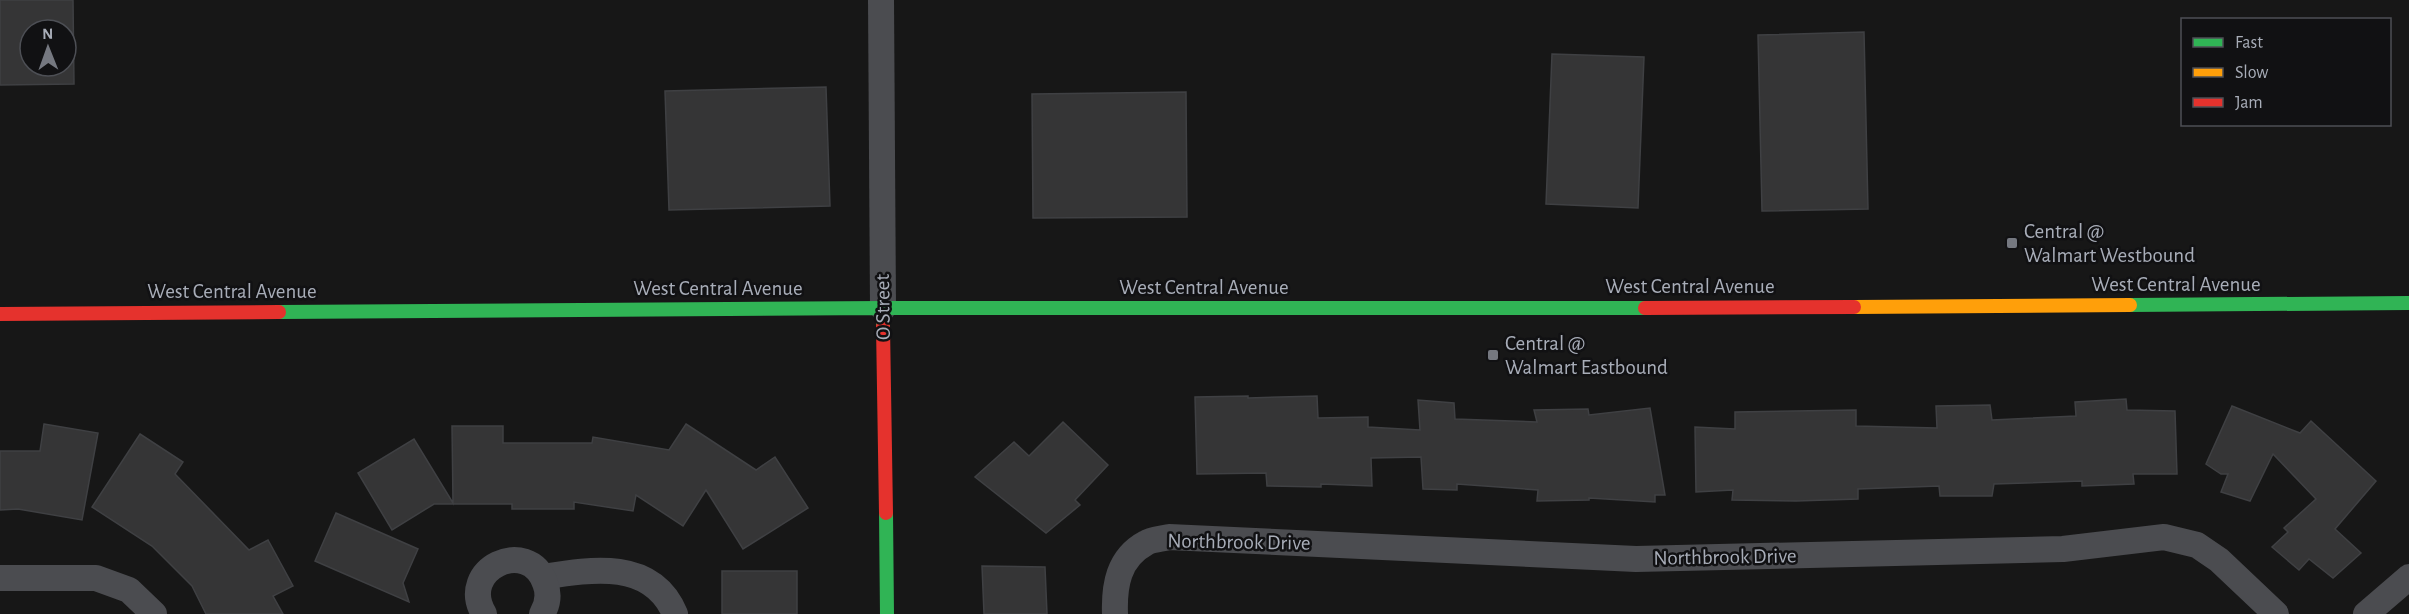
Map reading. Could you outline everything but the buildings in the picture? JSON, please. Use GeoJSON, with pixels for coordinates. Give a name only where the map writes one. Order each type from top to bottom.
{"type":"FeatureCollection","features":[{"type":"Feature","properties":{"kind":"main road","name":"West Central Avenue"},"geometry":{"type":"LineString","coordinates":[[0,314],[883,308],[1703,308],[2409,303]]}},
{"type":"Feature","properties":{"kind":"main road","name":"O Street"},"geometry":{"type":"LineString","coordinates":[[883,308],[887,614]]}},
{"type":"Feature","properties":{"kind":"street","name":"O Street"},"geometry":{"type":"LineString","coordinates":[[881,0],[883,308]]}},
{"type":"Feature","properties":{"kind":"street","name":"Northbrook Drive"},"geometry":{"type":"LineString","coordinates":[[1115,614],[1114,590],[1118,573],[1130,555],[1146,542],[1169,537],[1636,559],[2063,549],[2164,537],[2197,545],[2219,560],[2276,614]]}},
{"type":"Feature","properties":{"kind":"street"},"geometry":{"type":"LineString","coordinates":[[484,614],[478,602],[478,591],[487,571],[495,564],[506,560],[527,562],[543,577],[548,589],[547,601],[542,614]]}},
{"type":"Feature","properties":{"kind":"street"},"geometry":{"type":"LineString","coordinates":[[543,577],[571,572],[621,570],[648,580],[669,600],[675,614]]}},
{"type":"Feature","properties":{"kind":"street"},"geometry":{"type":"LineString","coordinates":[[2366,614],[2409,577]]}},
{"type":"Feature","properties":{"kind":"street"},"geometry":{"type":"LineString","coordinates":[[0,578],[96,578],[129,590],[154,614]]}},
{"type":"Feature","properties":{"kind":"traffic: fast"},"geometry":{"type":"LineString","coordinates":[[2130,305],[2409,303]]}},
{"type":"Feature","properties":{"kind":"traffic: fast"},"geometry":{"type":"LineString","coordinates":[[279,312],[883,308],[883,326]]}},
{"type":"Feature","properties":{"kind":"traffic: fast"},"geometry":{"type":"LineString","coordinates":[[883,308],[1645,308]]}},
{"type":"Feature","properties":{"kind":"traffic: fast"},"geometry":{"type":"LineString","coordinates":[[886,513],[887,614]]}},
{"type":"Feature","properties":{"kind":"traffic: slow"},"geometry":{"type":"LineString","coordinates":[[1854,307],[2130,305]]}},
{"type":"Feature","properties":{"kind":"traffic: jam"},"geometry":{"type":"LineString","coordinates":[[1645,308],[1854,307]]}},
{"type":"Feature","properties":{"kind":"traffic: jam"},"geometry":{"type":"LineString","coordinates":[[0,314],[279,312]]}},
{"type":"Feature","properties":{"kind":"traffic: jam"},"geometry":{"type":"LineString","coordinates":[[883,326],[886,513]]}},
{"type":"Feature","properties":{"kind":"place","name":"Central @ Walmart Westbound"},"geometry":{"type":"Point","coordinates":[2012,243]}},
{"type":"Feature","properties":{"kind":"place","name":"Central @ Walmart Eastbound"},"geometry":{"type":"Point","coordinates":[1493,355]}}]}
